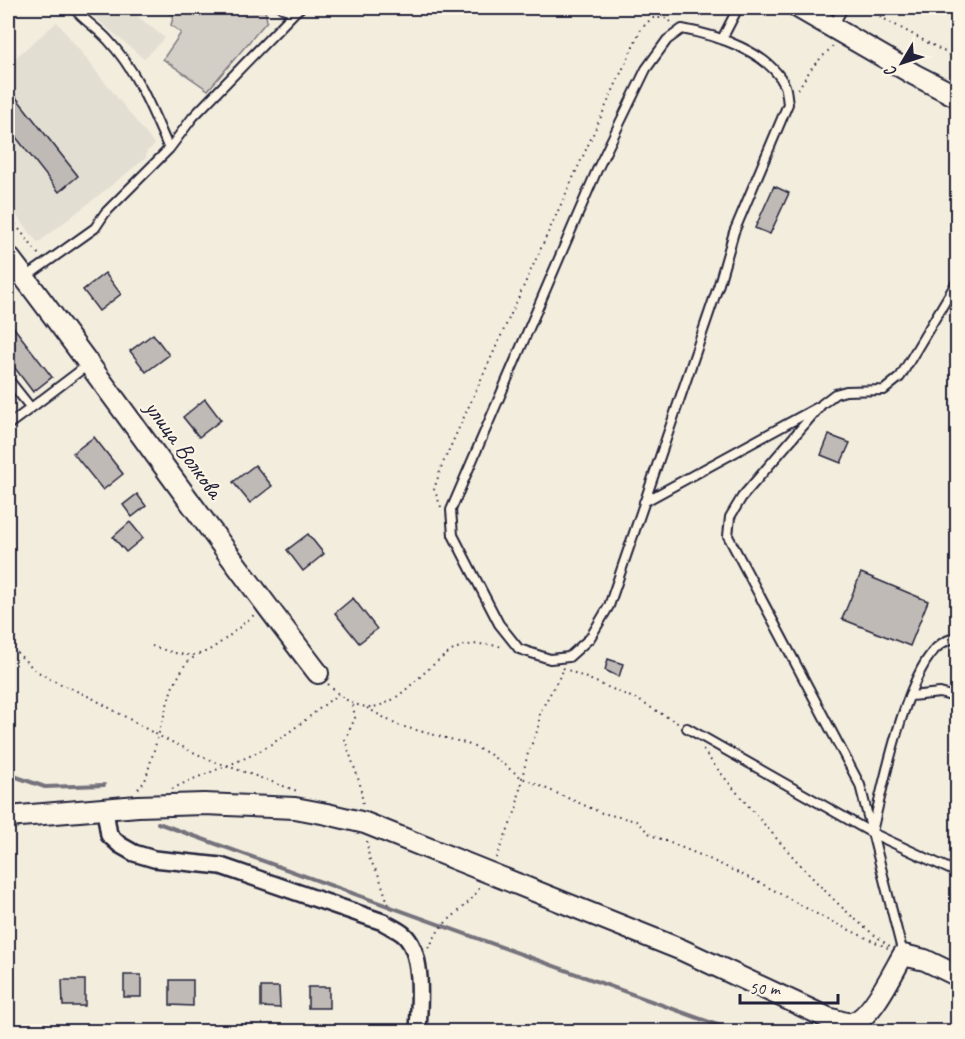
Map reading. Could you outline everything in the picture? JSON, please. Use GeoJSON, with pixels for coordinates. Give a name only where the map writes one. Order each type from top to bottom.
{"type":"FeatureCollection","features":[{"type":"Feature","properties":{"kind":"street"},"geometry":{"type":"LineString","coordinates":[[799,8],[957,97]]}},
{"type":"Feature","properties":{"kind":"street","name":"улица Волкова"},"geometry":{"type":"LineString","coordinates":[[8,256],[90,363],[265,605],[318,673]]}},
{"type":"Feature","properties":{"kind":"street"},"geometry":{"type":"LineString","coordinates":[[8,817],[113,808],[204,804],[295,808],[365,823],[682,950],[849,1027],[861,1019],[874,1003],[903,955],[925,960],[957,976]]}},
{"type":"Feature","properties":{"kind":"street"},"geometry":{"type":"LineString","coordinates":[[113,808],[109,836],[134,853],[154,859],[221,867],[382,922],[404,935],[413,947],[417,962],[418,1032]]}},
{"type":"Feature","properties":{"kind":"lane"},"geometry":{"type":"LineString","coordinates":[[74,8],[107,39],[129,67],[145,92],[169,149]]}},
{"type":"Feature","properties":{"kind":"lane"},"geometry":{"type":"LineString","coordinates":[[282,8],[297,10]]}},
{"type":"Feature","properties":{"kind":"lane"},"geometry":{"type":"LineString","coordinates":[[722,39],[738,8]]}},
{"type":"Feature","properties":{"kind":"lane"},"geometry":{"type":"LineString","coordinates":[[832,27],[843,8]]}},
{"type":"Feature","properties":{"kind":"lane"},"geometry":{"type":"LineString","coordinates":[[24,278],[95,228],[105,213],[169,149],[193,117],[297,10]]}},
{"type":"Feature","properties":{"kind":"lane"},"geometry":{"type":"LineString","coordinates":[[682,29],[722,39],[763,60],[785,86],[789,104],[734,232],[719,284],[609,606],[590,638],[568,657],[550,659],[519,649],[500,624],[453,535],[451,510],[597,170],[646,69],[667,40],[682,29]]}},
{"type":"Feature","properties":{"kind":"lane"},"geometry":{"type":"LineString","coordinates":[[903,955],[860,785],[728,536],[730,517],[742,496],[822,404],[835,393],[884,390],[900,377],[957,280]]}},
{"type":"Feature","properties":{"kind":"lane"},"geometry":{"type":"LineString","coordinates":[[8,425],[90,363]]}},
{"type":"Feature","properties":{"kind":"lane"},"geometry":{"type":"LineString","coordinates":[[8,379],[31,408]]}},
{"type":"Feature","properties":{"kind":"lane"},"geometry":{"type":"LineString","coordinates":[[644,502],[822,404]]}},
{"type":"Feature","properties":{"kind":"lane"},"geometry":{"type":"LineString","coordinates":[[872,833],[893,746],[918,671],[940,644],[957,636]]}},
{"type":"Feature","properties":{"kind":"lane"},"geometry":{"type":"LineString","coordinates":[[910,696],[940,693],[957,698]]}},
{"type":"Feature","properties":{"kind":"lane"},"geometry":{"type":"LineString","coordinates":[[687,728],[872,833],[957,873]]}},
{"type":"Feature","properties":{"kind":"path"},"geometry":{"type":"LineString","coordinates":[[864,8],[957,59]]}},
{"type":"Feature","properties":{"kind":"path"},"geometry":{"type":"LineString","coordinates":[[441,507],[434,489],[443,462],[641,29],[652,18],[665,18],[682,29]]}},
{"type":"Feature","properties":{"kind":"path"},"geometry":{"type":"LineString","coordinates":[[789,104],[813,66],[833,46],[835,41],[832,27]]}},
{"type":"Feature","properties":{"kind":"path"},"geometry":{"type":"LineString","coordinates":[[8,215],[44,262]]}},
{"type":"Feature","properties":{"kind":"path"},"geometry":{"type":"LineString","coordinates":[[113,808],[145,781],[167,705],[178,675],[186,663],[225,638],[265,605]]}},
{"type":"Feature","properties":{"kind":"path"},"geometry":{"type":"LineString","coordinates":[[367,708],[394,701],[451,651],[483,643],[519,649]]}},
{"type":"Feature","properties":{"kind":"path"},"geometry":{"type":"LineString","coordinates":[[8,644],[35,670],[50,680],[92,698],[159,736],[229,766],[303,793]]}},
{"type":"Feature","properties":{"kind":"path"},"geometry":{"type":"LineString","coordinates":[[152,645],[171,652],[197,655]]}},
{"type":"Feature","properties":{"kind":"path"},"geometry":{"type":"LineString","coordinates":[[555,665],[638,700],[687,728],[729,784],[816,883],[869,932],[903,955]]}},
{"type":"Feature","properties":{"kind":"path"},"geometry":{"type":"LineString","coordinates":[[417,962],[436,939],[441,926],[461,911],[489,872],[516,810],[528,753],[538,729],[540,712],[564,669]]}},
{"type":"Feature","properties":{"kind":"path"},"geometry":{"type":"LineString","coordinates":[[318,673],[338,694],[353,704],[367,708],[398,725],[465,743],[488,753],[522,778],[602,813],[636,821],[651,835],[766,886],[826,919],[903,955]]}},
{"type":"Feature","properties":{"kind":"path"},"geometry":{"type":"LineString","coordinates":[[166,792],[195,777],[229,766],[269,745],[297,727],[338,694]]}},
{"type":"Feature","properties":{"kind":"shaded area"},"geometry":{"type":"Polygon","coordinates":[[[84,8],[127,8],[165,38],[144,59],[84,8]]]}},
{"type":"Feature","properties":{"kind":"shaded area"},"geometry":{"type":"Polygon","coordinates":[[[168,8],[260,8],[265,10],[267,21],[208,90],[163,59],[181,33],[171,25],[174,15],[166,12],[168,8]]]}},
{"type":"Feature","properties":{"kind":"shaded area"},"geometry":{"type":"Polygon","coordinates":[[[57,22],[155,145],[147,151],[146,158],[38,243],[8,204],[8,64],[57,22]]]}},
{"type":"Feature","properties":{"kind":"building"},"geometry":{"type":"Polygon","coordinates":[[[15,96],[78,176],[59,192],[8,127],[8,101],[15,96]]]}},
{"type":"Feature","properties":{"kind":"building"},"geometry":{"type":"Polygon","coordinates":[[[774,186],[789,193],[770,234],[755,228],[774,186]]]}},
{"type":"Feature","properties":{"kind":"building"},"geometry":{"type":"Polygon","coordinates":[[[105,273],[121,294],[99,311],[83,290],[105,273]]]}},
{"type":"Feature","properties":{"kind":"building"},"geometry":{"type":"Polygon","coordinates":[[[8,320],[52,377],[33,392],[8,359],[8,320]]]}},
{"type":"Feature","properties":{"kind":"building"},"geometry":{"type":"Polygon","coordinates":[[[153,334],[169,355],[146,372],[130,351],[153,334]]]}},
{"type":"Feature","properties":{"kind":"building"},"geometry":{"type":"Polygon","coordinates":[[[205,399],[221,420],[199,437],[183,417],[205,399]]]}},
{"type":"Feature","properties":{"kind":"building"},"geometry":{"type":"Polygon","coordinates":[[[829,435],[850,443],[841,463],[821,455],[829,435]]]}},
{"type":"Feature","properties":{"kind":"building"},"geometry":{"type":"Polygon","coordinates":[[[94,437],[123,474],[103,490],[73,453],[94,437]]]}},
{"type":"Feature","properties":{"kind":"building"},"geometry":{"type":"Polygon","coordinates":[[[255,465],[272,486],[250,503],[233,482],[255,465]]]}},
{"type":"Feature","properties":{"kind":"building"},"geometry":{"type":"Polygon","coordinates":[[[137,494],[146,506],[132,517],[123,505],[137,494]]]}},
{"type":"Feature","properties":{"kind":"building"},"geometry":{"type":"Polygon","coordinates":[[[130,522],[143,538],[126,552],[113,537],[130,522]]]}},
{"type":"Feature","properties":{"kind":"building"},"geometry":{"type":"Polygon","coordinates":[[[308,534],[324,554],[303,571],[287,550],[308,534]]]}},
{"type":"Feature","properties":{"kind":"building"},"geometry":{"type":"Polygon","coordinates":[[[861,573],[928,601],[910,646],[842,619],[861,573]]]}},
{"type":"Feature","properties":{"kind":"building"},"geometry":{"type":"Polygon","coordinates":[[[353,598],[377,629],[359,643],[335,613],[353,598]]]}},
{"type":"Feature","properties":{"kind":"building"},"geometry":{"type":"Polygon","coordinates":[[[608,659],[623,664],[619,677],[605,670],[608,659]]]}},
{"type":"Feature","properties":{"kind":"building"},"geometry":{"type":"Polygon","coordinates":[[[958,752],[958,774],[950,771],[958,752]]]}},
{"type":"Feature","properties":{"kind":"building"},"geometry":{"type":"Polygon","coordinates":[[[124,975],[141,975],[141,997],[124,997],[124,975]]]}},
{"type":"Feature","properties":{"kind":"building"},"geometry":{"type":"Polygon","coordinates":[[[62,980],[85,980],[85,1006],[63,1006],[62,980]]]}},
{"type":"Feature","properties":{"kind":"building"},"geometry":{"type":"Polygon","coordinates":[[[170,980],[193,980],[193,1006],[170,1005],[170,980]]]}},
{"type":"Feature","properties":{"kind":"building"},"geometry":{"type":"Polygon","coordinates":[[[261,987],[279,987],[280,1008],[261,1007],[261,987]]]}},
{"type":"Feature","properties":{"kind":"building"},"geometry":{"type":"Polygon","coordinates":[[[308,987],[329,987],[329,1008],[308,1008],[308,987]]]}},
{"type":"Feature","properties":{"kind":"waterway"},"geometry":{"type":"LineString","coordinates":[[8,774],[45,787],[104,785]]}},
{"type":"Feature","properties":{"kind":"waterway"},"geometry":{"type":"LineString","coordinates":[[158,823],[737,1032]]}}]}
